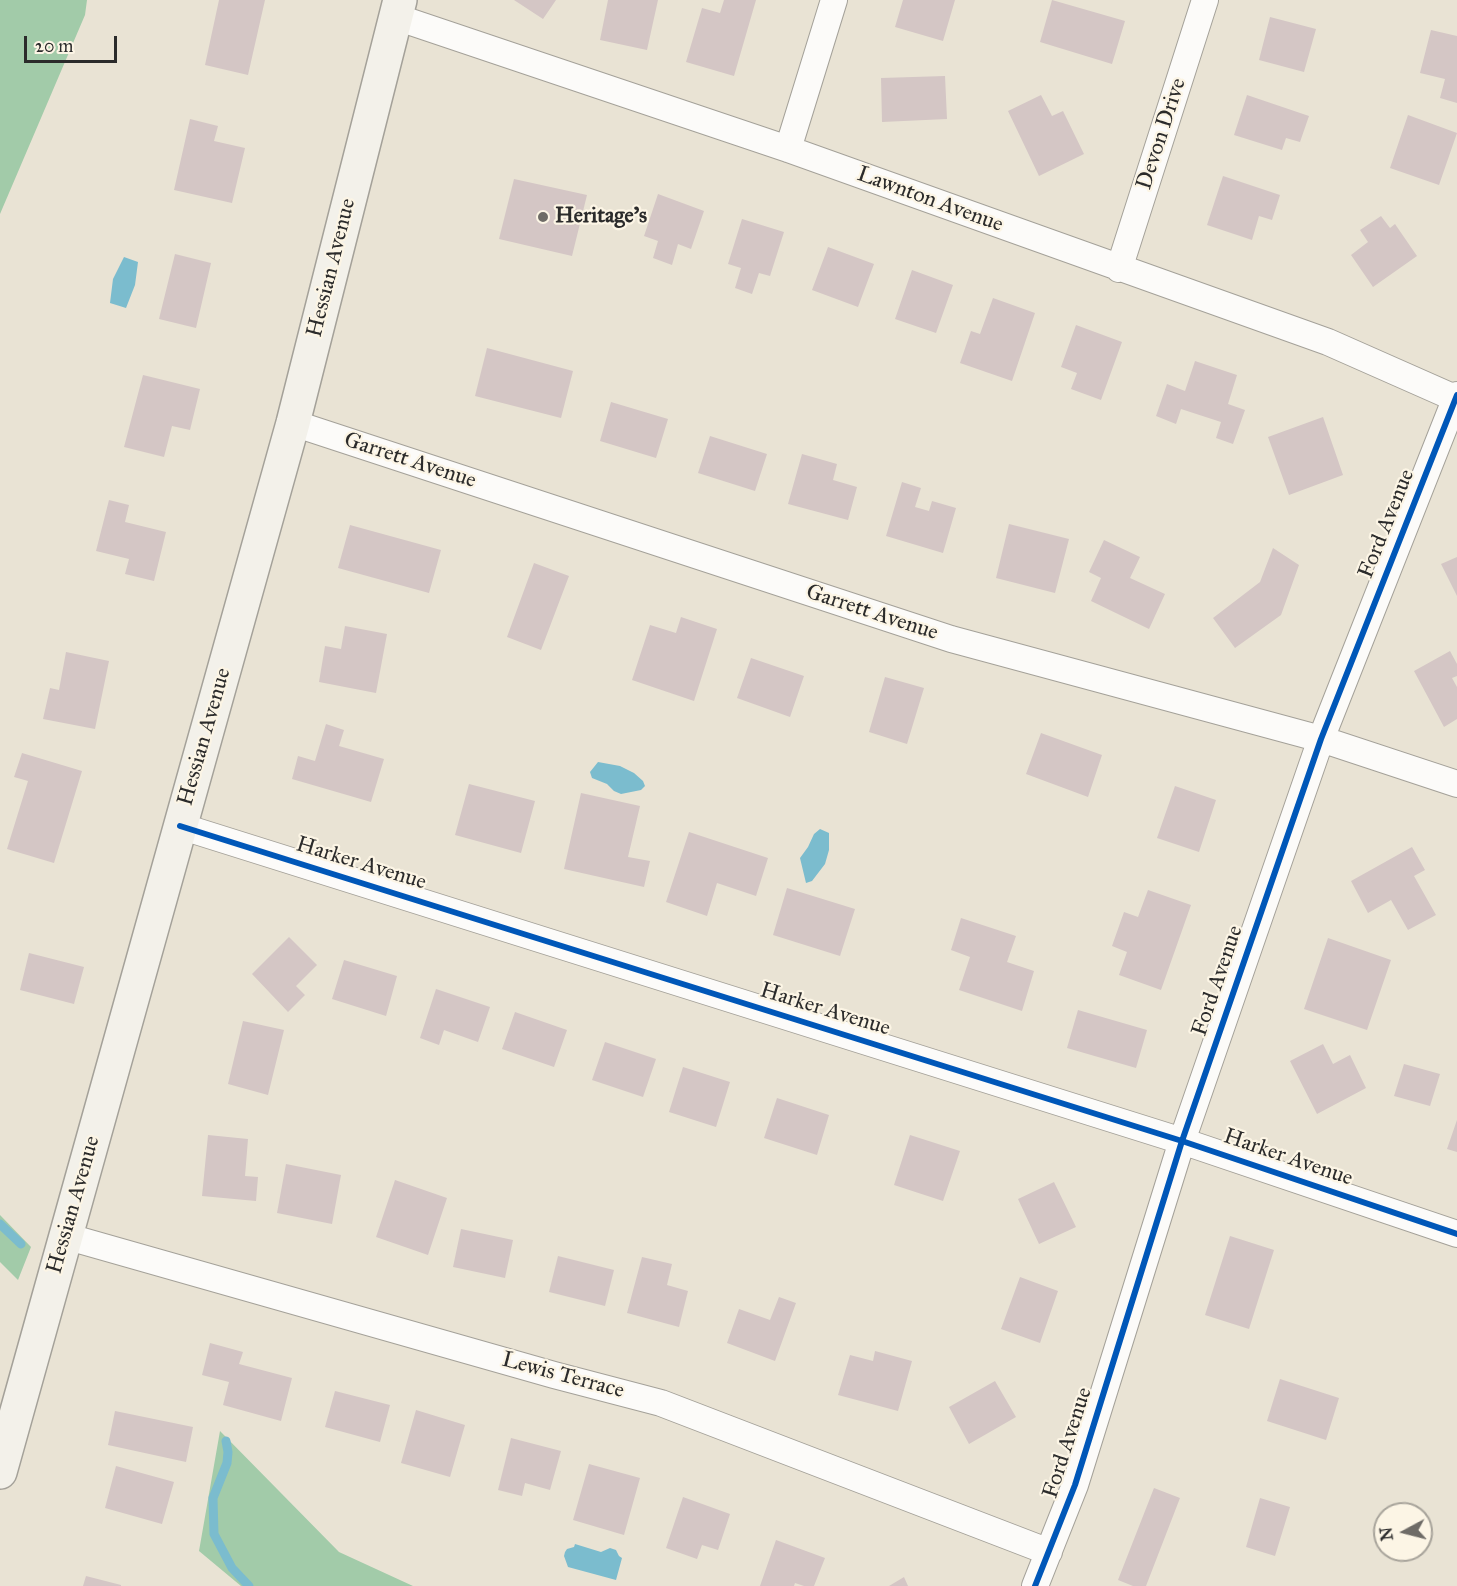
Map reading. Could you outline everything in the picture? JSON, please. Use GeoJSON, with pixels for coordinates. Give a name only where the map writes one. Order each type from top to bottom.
{"type":"FeatureCollection","features":[{"type":"Feature","properties":{"kind":"main road","name":"Hessian Avenue"},"geometry":{"type":"LineString","coordinates":[[0,1472],[10,1395],[65,1236],[180,826],[292,423],[398,9]]}},
{"type":"Feature","properties":{"kind":"street"},"geometry":{"type":"LineString","coordinates":[[788,149],[834,0]]}},
{"type":"Feature","properties":{"kind":"street","name":"Devon Drive"},"geometry":{"type":"LineString","coordinates":[[1119,269],[1205,0]]}},
{"type":"Feature","properties":{"kind":"street","name":"Lawnton Avenue"},"geometry":{"type":"LineString","coordinates":[[398,9],[1328,342],[1456,398]]}},
{"type":"Feature","properties":{"kind":"street","name":"Ford Avenue"},"geometry":{"type":"LineString","coordinates":[[1035,1586],[1075,1485],[1182,1141],[1321,739],[1456,398]]}},
{"type":"Feature","properties":{"kind":"street","name":"Garrett Avenue"},"geometry":{"type":"LineString","coordinates":[[292,423],[951,639],[1321,739],[1457,784]]}},
{"type":"Feature","properties":{"kind":"street","name":"Harker Avenue"},"geometry":{"type":"LineString","coordinates":[[180,826],[1182,1141],[1457,1234]]}},
{"type":"Feature","properties":{"kind":"street","name":"Lewis Terrace"},"geometry":{"type":"LineString","coordinates":[[65,1236],[661,1403],[1049,1552]]}},
{"type":"Feature","properties":{"kind":"green space"},"geometry":{"type":"Polygon","coordinates":[[[0,0],[87,0],[85,15],[0,214],[0,0]]]}},
{"type":"Feature","properties":{"kind":"green space"},"geometry":{"type":"Polygon","coordinates":[[[0,1215],[31,1247],[18,1280],[0,1262],[0,1215]]]}},
{"type":"Feature","properties":{"kind":"green space"},"geometry":{"type":"Polygon","coordinates":[[[220,1431],[339,1552],[413,1586],[241,1586],[199,1551],[220,1431]]]}},
{"type":"Feature","properties":{"kind":"water"},"geometry":{"type":"Polygon","coordinates":[[[124,257],[138,262],[135,285],[126,308],[110,303],[113,279],[124,257]]]}},
{"type":"Feature","properties":{"kind":"water"},"geometry":{"type":"Polygon","coordinates":[[[598,762],[620,766],[634,773],[645,786],[641,790],[621,794],[614,791],[607,784],[592,778],[590,772],[598,762]]]}},
{"type":"Feature","properties":{"kind":"water"},"geometry":{"type":"Polygon","coordinates":[[[820,829],[829,833],[829,850],[825,864],[812,881],[806,883],[800,858],[814,834],[820,829]]]}},
{"type":"Feature","properties":{"kind":"water"},"geometry":{"type":"Polygon","coordinates":[[[575,1544],[601,1552],[610,1548],[616,1550],[622,1558],[616,1580],[568,1567],[565,1552],[575,1544]]]}},
{"type":"Feature","properties":{"kind":"building"},"geometry":{"type":"Polygon","coordinates":[[[219,0],[265,0],[248,75],[205,65],[219,0]]]}},
{"type":"Feature","properties":{"kind":"building"},"geometry":{"type":"Polygon","coordinates":[[[514,0],[556,0],[543,19],[514,0]]]}},
{"type":"Feature","properties":{"kind":"building"},"geometry":{"type":"Polygon","coordinates":[[[608,0],[658,0],[647,50],[600,40],[608,0]]]}},
{"type":"Feature","properties":{"kind":"building"},"geometry":{"type":"Polygon","coordinates":[[[724,0],[756,0],[734,76],[686,62],[702,8],[720,13],[724,0]]]}},
{"type":"Feature","properties":{"kind":"building"},"geometry":{"type":"Polygon","coordinates":[[[903,0],[955,0],[943,41],[895,27],[903,0]]]}},
{"type":"Feature","properties":{"kind":"building"},"geometry":{"type":"Polygon","coordinates":[[[1052,0],[1125,21],[1112,64],[1040,42],[1052,0]]]}},
{"type":"Feature","properties":{"kind":"building"},"geometry":{"type":"Polygon","coordinates":[[[1270,17],[1316,29],[1304,72],[1259,60],[1270,17]]]}},
{"type":"Feature","properties":{"kind":"building"},"geometry":{"type":"Polygon","coordinates":[[[1431,30],[1457,36],[1457,103],[1440,98],[1445,79],[1420,73],[1431,30]]]}},
{"type":"Feature","properties":{"kind":"building"},"geometry":{"type":"Polygon","coordinates":[[[945,76],[947,119],[882,122],[881,78],[945,76]]]}},
{"type":"Feature","properties":{"kind":"building"},"geometry":{"type":"Polygon","coordinates":[[[1041,95],[1052,116],[1063,111],[1084,154],[1039,176],[1008,111],[1041,95]]]}},
{"type":"Feature","properties":{"kind":"building"},"geometry":{"type":"Polygon","coordinates":[[[1247,95],[1309,116],[1300,142],[1286,138],[1282,150],[1234,135],[1247,95]]]}},
{"type":"Feature","properties":{"kind":"building"},"geometry":{"type":"Polygon","coordinates":[[[1408,115],[1457,133],[1439,185],[1390,168],[1408,115]]]}},
{"type":"Feature","properties":{"kind":"building"},"geometry":{"type":"Polygon","coordinates":[[[190,119],[218,126],[214,141],[245,148],[232,203],[174,190],[190,119]]]}},
{"type":"Feature","properties":{"kind":"building"},"geometry":{"type":"Polygon","coordinates":[[[1223,176],[1280,195],[1272,220],[1259,216],[1252,240],[1207,225],[1223,176]]]}},
{"type":"Feature","properties":{"kind":"building","name":"Heritage's"},"geometry":{"type":"Polygon","coordinates":[[[514,179],[587,195],[572,256],[499,239],[514,179]]]}},
{"type":"Feature","properties":{"kind":"building"},"geometry":{"type":"Polygon","coordinates":[[[658,194],[704,211],[691,249],[678,244],[672,265],[653,258],[658,241],[644,236],[658,194]]]}},
{"type":"Feature","properties":{"kind":"building"},"geometry":{"type":"Polygon","coordinates":[[[1381,216],[1390,228],[1395,224],[1417,256],[1373,287],[1351,255],[1368,242],[1360,230],[1381,216]]]}},
{"type":"Feature","properties":{"kind":"building"},"geometry":{"type":"Polygon","coordinates":[[[742,219],[784,232],[770,276],[759,273],[752,294],[735,288],[741,268],[728,264],[742,219]]]}},
{"type":"Feature","properties":{"kind":"building"},"geometry":{"type":"Polygon","coordinates":[[[828,247],[874,264],[858,307],[812,290],[828,247]]]}},
{"type":"Feature","properties":{"kind":"building"},"geometry":{"type":"Polygon","coordinates":[[[175,254],[211,263],[196,328],[159,319],[175,254]]]}},
{"type":"Feature","properties":{"kind":"building"},"geometry":{"type":"Polygon","coordinates":[[[912,270],[953,285],[936,333],[895,319],[912,270]]]}},
{"type":"Feature","properties":{"kind":"building"},"geometry":{"type":"Polygon","coordinates":[[[993,298],[1035,313],[1012,381],[960,363],[971,331],[980,334],[993,298]]]}},
{"type":"Feature","properties":{"kind":"building"},"geometry":{"type":"Polygon","coordinates":[[[1076,325],[1122,342],[1101,400],[1071,389],[1077,373],[1061,367],[1076,325]]]}},
{"type":"Feature","properties":{"kind":"building"},"geometry":{"type":"Polygon","coordinates":[[[487,348],[573,371],[561,418],[475,396],[487,348]]]}},
{"type":"Feature","properties":{"kind":"building"},"geometry":{"type":"Polygon","coordinates":[[[1195,361],[1237,375],[1228,404],[1245,410],[1233,444],[1216,438],[1221,422],[1181,409],[1176,424],[1156,416],[1167,384],[1185,391],[1195,361]]]}},
{"type":"Feature","properties":{"kind":"building"},"geometry":{"type":"Polygon","coordinates":[[[143,375],[200,389],[190,430],[172,426],[164,457],[124,447],[143,375]]]}},
{"type":"Feature","properties":{"kind":"building"},"geometry":{"type":"Polygon","coordinates":[[[611,402],[668,419],[656,458],[600,441],[611,402]]]}},
{"type":"Feature","properties":{"kind":"building"},"geometry":{"type":"Polygon","coordinates":[[[1323,417],[1343,475],[1289,495],[1268,437],[1323,417]]]}},
{"type":"Feature","properties":{"kind":"building"},"geometry":{"type":"Polygon","coordinates":[[[710,436],[767,454],[755,491],[698,473],[710,436]]]}},
{"type":"Feature","properties":{"kind":"building"},"geometry":{"type":"Polygon","coordinates":[[[802,454],[837,464],[833,480],[857,487],[848,520],[788,504],[802,454]]]}},
{"type":"Feature","properties":{"kind":"building"},"geometry":{"type":"Polygon","coordinates":[[[902,482],[921,488],[915,507],[929,511],[932,501],[956,508],[943,553],[886,536],[902,482]]]}},
{"type":"Feature","properties":{"kind":"building"},"geometry":{"type":"Polygon","coordinates":[[[109,500],[129,505],[125,522],[166,532],[154,581],[125,574],[129,559],[96,551],[109,500]]]}},
{"type":"Feature","properties":{"kind":"building"},"geometry":{"type":"Polygon","coordinates":[[[1009,524],[1069,539],[1055,593],[996,578],[1009,524]]]}},
{"type":"Feature","properties":{"kind":"building"},"geometry":{"type":"Polygon","coordinates":[[[350,525],[441,550],[429,593],[338,568],[350,525]]]}},
{"type":"Feature","properties":{"kind":"building"},"geometry":{"type":"Polygon","coordinates":[[[1104,540],[1140,557],[1130,578],[1165,594],[1149,629],[1091,601],[1101,578],[1089,572],[1104,540]]]}},
{"type":"Feature","properties":{"kind":"building"},"geometry":{"type":"Polygon","coordinates":[[[1273,548],[1299,565],[1281,615],[1235,648],[1213,618],[1260,582],[1273,548]]]}},
{"type":"Feature","properties":{"kind":"building"},"geometry":{"type":"Polygon","coordinates":[[[1457,557],[1457,596],[1441,564],[1457,557]]]}},
{"type":"Feature","properties":{"kind":"building"},"geometry":{"type":"Polygon","coordinates":[[[534,563],[569,576],[541,650],[507,637],[534,563]]]}},
{"type":"Feature","properties":{"kind":"building"},"geometry":{"type":"Polygon","coordinates":[[[681,617],[717,629],[694,701],[632,680],[650,625],[676,633],[681,617]]]}},
{"type":"Feature","properties":{"kind":"building"},"geometry":{"type":"Polygon","coordinates":[[[345,626],[387,634],[376,693],[319,682],[325,646],[341,649],[345,626]]]}},
{"type":"Feature","properties":{"kind":"building"},"geometry":{"type":"Polygon","coordinates":[[[1450,651],[1457,664],[1457,676],[1452,678],[1457,687],[1457,719],[1444,727],[1414,671],[1450,651]]]}},
{"type":"Feature","properties":{"kind":"building"},"geometry":{"type":"Polygon","coordinates":[[[66,652],[109,661],[95,729],[43,719],[50,688],[59,690],[66,652]]]}},
{"type":"Feature","properties":{"kind":"building"},"geometry":{"type":"Polygon","coordinates":[[[751,658],[804,676],[790,717],[737,698],[751,658]]]}},
{"type":"Feature","properties":{"kind":"building"},"geometry":{"type":"Polygon","coordinates":[[[885,677],[924,688],[907,744],[869,732],[885,677]]]}},
{"type":"Feature","properties":{"kind":"building"},"geometry":{"type":"Polygon","coordinates":[[[326,724],[344,730],[339,746],[384,759],[371,802],[292,779],[298,756],[315,761],[326,724]]]}},
{"type":"Feature","properties":{"kind":"building"},"geometry":{"type":"Polygon","coordinates":[[[1041,733],[1102,755],[1088,797],[1026,774],[1041,733]]]}},
{"type":"Feature","properties":{"kind":"building"},"geometry":{"type":"Polygon","coordinates":[[[22,753],[82,771],[54,863],[7,849],[28,781],[14,777],[22,753]]]}},
{"type":"Feature","properties":{"kind":"building"},"geometry":{"type":"Polygon","coordinates":[[[469,784],[535,801],[521,853],[455,835],[469,784]]]}},
{"type":"Feature","properties":{"kind":"building"},"geometry":{"type":"Polygon","coordinates":[[[1175,786],[1216,800],[1199,852],[1157,838],[1175,786]]]}},
{"type":"Feature","properties":{"kind":"building"},"geometry":{"type":"Polygon","coordinates":[[[581,793],[640,806],[628,857],[650,861],[644,887],[564,869],[581,793]]]}},
{"type":"Feature","properties":{"kind":"building"},"geometry":{"type":"Polygon","coordinates":[[[689,832],[768,858],[756,896],[717,883],[707,916],[666,902],[689,832]]]}},
{"type":"Feature","properties":{"kind":"building"},"geometry":{"type":"Polygon","coordinates":[[[1412,847],[1425,870],[1414,876],[1436,915],[1408,930],[1391,900],[1368,913],[1351,881],[1412,847]]]}},
{"type":"Feature","properties":{"kind":"building"},"geometry":{"type":"Polygon","coordinates":[[[787,888],[855,909],[840,956],[773,935],[787,888]]]}},
{"type":"Feature","properties":{"kind":"building"},"geometry":{"type":"Polygon","coordinates":[[[1148,890],[1191,905],[1161,990],[1119,975],[1127,952],[1112,946],[1124,912],[1138,917],[1148,890]]]}},
{"type":"Feature","properties":{"kind":"building"},"geometry":{"type":"Polygon","coordinates":[[[961,918],[1016,936],[1007,962],[1034,971],[1022,1011],[959,990],[970,957],[951,950],[961,918]]]}},
{"type":"Feature","properties":{"kind":"building"},"geometry":{"type":"Polygon","coordinates":[[[289,937],[317,965],[296,986],[305,995],[288,1012],[252,974],[289,937]]]}},
{"type":"Feature","properties":{"kind":"building"},"geometry":{"type":"Polygon","coordinates":[[[1328,938],[1391,960],[1367,1030],[1304,1009],[1328,938]]]}},
{"type":"Feature","properties":{"kind":"building"},"geometry":{"type":"Polygon","coordinates":[[[29,953],[84,967],[74,1004],[20,990],[29,953]]]}},
{"type":"Feature","properties":{"kind":"building"},"geometry":{"type":"Polygon","coordinates":[[[344,960],[397,976],[386,1016],[332,999],[344,960]]]}},
{"type":"Feature","properties":{"kind":"building"},"geometry":{"type":"Polygon","coordinates":[[[436,989],[490,1007],[478,1042],[444,1030],[439,1045],[420,1038],[436,989]]]}},
{"type":"Feature","properties":{"kind":"building"},"geometry":{"type":"Polygon","coordinates":[[[1078,1010],[1147,1030],[1136,1068],[1067,1048],[1078,1010]]]}},
{"type":"Feature","properties":{"kind":"building"},"geometry":{"type":"Polygon","coordinates":[[[515,1012],[567,1030],[554,1067],[502,1049],[515,1012]]]}},
{"type":"Feature","properties":{"kind":"building"},"geometry":{"type":"Polygon","coordinates":[[[243,1021],[284,1030],[268,1095],[228,1084],[243,1021]]]}},
{"type":"Feature","properties":{"kind":"building"},"geometry":{"type":"Polygon","coordinates":[[[605,1042],[656,1059],[643,1097],[592,1080],[605,1042]]]}},
{"type":"Feature","properties":{"kind":"building"},"geometry":{"type":"Polygon","coordinates":[[[1323,1044],[1333,1064],[1350,1055],[1366,1088],[1317,1114],[1290,1061],[1323,1044]]]}},
{"type":"Feature","properties":{"kind":"building"},"geometry":{"type":"Polygon","coordinates":[[[1404,1064],[1440,1074],[1430,1106],[1394,1096],[1404,1064]]]}},
{"type":"Feature","properties":{"kind":"building"},"geometry":{"type":"Polygon","coordinates":[[[683,1067],[730,1082],[716,1127],[669,1112],[683,1067]]]}},
{"type":"Feature","properties":{"kind":"building"},"geometry":{"type":"Polygon","coordinates":[[[777,1098],[829,1115],[817,1155],[764,1138],[777,1098]]]}},
{"type":"Feature","properties":{"kind":"building"},"geometry":{"type":"Polygon","coordinates":[[[1457,1120],[1457,1152],[1447,1149],[1457,1120]]]}},
{"type":"Feature","properties":{"kind":"building"},"geometry":{"type":"Polygon","coordinates":[[[208,1135],[248,1139],[245,1176],[258,1177],[256,1201],[202,1196],[208,1135]]]}},
{"type":"Feature","properties":{"kind":"building"},"geometry":{"type":"Polygon","coordinates":[[[910,1135],[960,1151],[943,1201],[894,1185],[910,1135]]]}},
{"type":"Feature","properties":{"kind":"building"},"geometry":{"type":"Polygon","coordinates":[[[286,1164],[341,1175],[332,1224],[277,1213],[286,1164]]]}},
{"type":"Feature","properties":{"kind":"building"},"geometry":{"type":"Polygon","coordinates":[[[395,1180],[447,1198],[428,1255],[376,1237],[395,1180]]]}},
{"type":"Feature","properties":{"kind":"building"},"geometry":{"type":"Polygon","coordinates":[[[1054,1182],[1076,1227],[1039,1244],[1018,1199],[1054,1182]]]}},
{"type":"Feature","properties":{"kind":"building"},"geometry":{"type":"Polygon","coordinates":[[[461,1229],[513,1240],[505,1278],[453,1267],[461,1229]]]}},
{"type":"Feature","properties":{"kind":"building"},"geometry":{"type":"Polygon","coordinates":[[[1230,1236],[1274,1250],[1249,1329],[1205,1315],[1230,1236]]]}},
{"type":"Feature","properties":{"kind":"building"},"geometry":{"type":"Polygon","coordinates":[[[558,1256],[614,1270],[605,1306],[549,1292],[558,1256]]]}},
{"type":"Feature","properties":{"kind":"building"},"geometry":{"type":"Polygon","coordinates":[[[642,1257],[672,1264],[667,1285],[688,1291],[679,1327],[627,1313],[642,1257]]]}},
{"type":"Feature","properties":{"kind":"building"},"geometry":{"type":"Polygon","coordinates":[[[1020,1277],[1058,1291],[1040,1343],[1001,1329],[1020,1277]]]}},
{"type":"Feature","properties":{"kind":"building"},"geometry":{"type":"Polygon","coordinates":[[[779,1297],[796,1303],[775,1361],[727,1343],[739,1309],[770,1320],[779,1297]]]}},
{"type":"Feature","properties":{"kind":"building"},"geometry":{"type":"Polygon","coordinates":[[[210,1343],[243,1352],[239,1364],[292,1378],[281,1421],[223,1405],[229,1382],[202,1375],[210,1343]]]}},
{"type":"Feature","properties":{"kind":"building"},"geometry":{"type":"Polygon","coordinates":[[[875,1351],[912,1361],[898,1411],[838,1395],[850,1355],[873,1361],[875,1351]]]}},
{"type":"Feature","properties":{"kind":"building"},"geometry":{"type":"Polygon","coordinates":[[[1280,1379],[1339,1398],[1326,1440],[1267,1421],[1280,1379]]]}},
{"type":"Feature","properties":{"kind":"building"},"geometry":{"type":"Polygon","coordinates":[[[995,1381],[1016,1417],[969,1444],[949,1407],[995,1381]]]}},
{"type":"Feature","properties":{"kind":"building"},"geometry":{"type":"Polygon","coordinates":[[[335,1391],[390,1405],[380,1442],[325,1427],[335,1391]]]}},
{"type":"Feature","properties":{"kind":"building"},"geometry":{"type":"Polygon","coordinates":[[[416,1410],[465,1425],[450,1477],[401,1463],[416,1410]]]}},
{"type":"Feature","properties":{"kind":"building"},"geometry":{"type":"Polygon","coordinates":[[[115,1411],[193,1427],[186,1462],[108,1445],[115,1411]]]}},
{"type":"Feature","properties":{"kind":"building"},"geometry":{"type":"Polygon","coordinates":[[[511,1438],[561,1451],[550,1490],[525,1483],[522,1496],[498,1490],[511,1438]]]}},
{"type":"Feature","properties":{"kind":"building"},"geometry":{"type":"Polygon","coordinates":[[[589,1464],[640,1478],[624,1535],[573,1520],[589,1464]]]}},
{"type":"Feature","properties":{"kind":"building"},"geometry":{"type":"Polygon","coordinates":[[[116,1466],[174,1482],[162,1524],[105,1508],[116,1466]]]}},
{"type":"Feature","properties":{"kind":"building"},"geometry":{"type":"Polygon","coordinates":[[[1154,1488],[1180,1498],[1146,1586],[1133,1586],[1118,1580],[1154,1488]]]}},
{"type":"Feature","properties":{"kind":"building"},"geometry":{"type":"Polygon","coordinates":[[[683,1497],[730,1514],[718,1550],[702,1545],[697,1559],[666,1548],[683,1497]]]}},
{"type":"Feature","properties":{"kind":"building"},"geometry":{"type":"Polygon","coordinates":[[[1260,1498],[1290,1507],[1275,1556],[1246,1547],[1260,1498]]]}},
{"type":"Feature","properties":{"kind":"building"},"geometry":{"type":"Polygon","coordinates":[[[776,1540],[825,1558],[814,1586],[795,1583],[794,1586],[760,1586],[776,1540]]]}},
{"type":"Feature","properties":{"kind":"building"},"geometry":{"type":"Polygon","coordinates":[[[86,1576],[121,1585],[121,1586],[83,1586],[86,1576]]]}},
{"type":"Feature","properties":{"kind":"building"},"geometry":{"type":"Polygon","coordinates":[[[904,1577],[908,1586],[889,1586],[904,1577]]]}},
{"type":"Feature","properties":{"kind":"waterway"},"geometry":{"type":"LineString","coordinates":[[0,1224],[21,1244]]}},
{"type":"Feature","properties":{"kind":"waterway"},"geometry":{"type":"LineString","coordinates":[[226,1441],[227,1463],[213,1498],[214,1534],[232,1568],[249,1586]]}},
{"type":"Feature","properties":{"kind":"cycle path"},"geometry":{"type":"LineString","coordinates":[[1035,1586],[1075,1485],[1182,1141],[1321,739],[1457,395]]}},
{"type":"Feature","properties":{"kind":"cycle path"},"geometry":{"type":"LineString","coordinates":[[180,826],[1182,1141],[1457,1234]]}},
{"type":"Feature","properties":{"kind":"place","name":"Heritage's"},"geometry":{"type":"Point","coordinates":[543,217]}}]}
